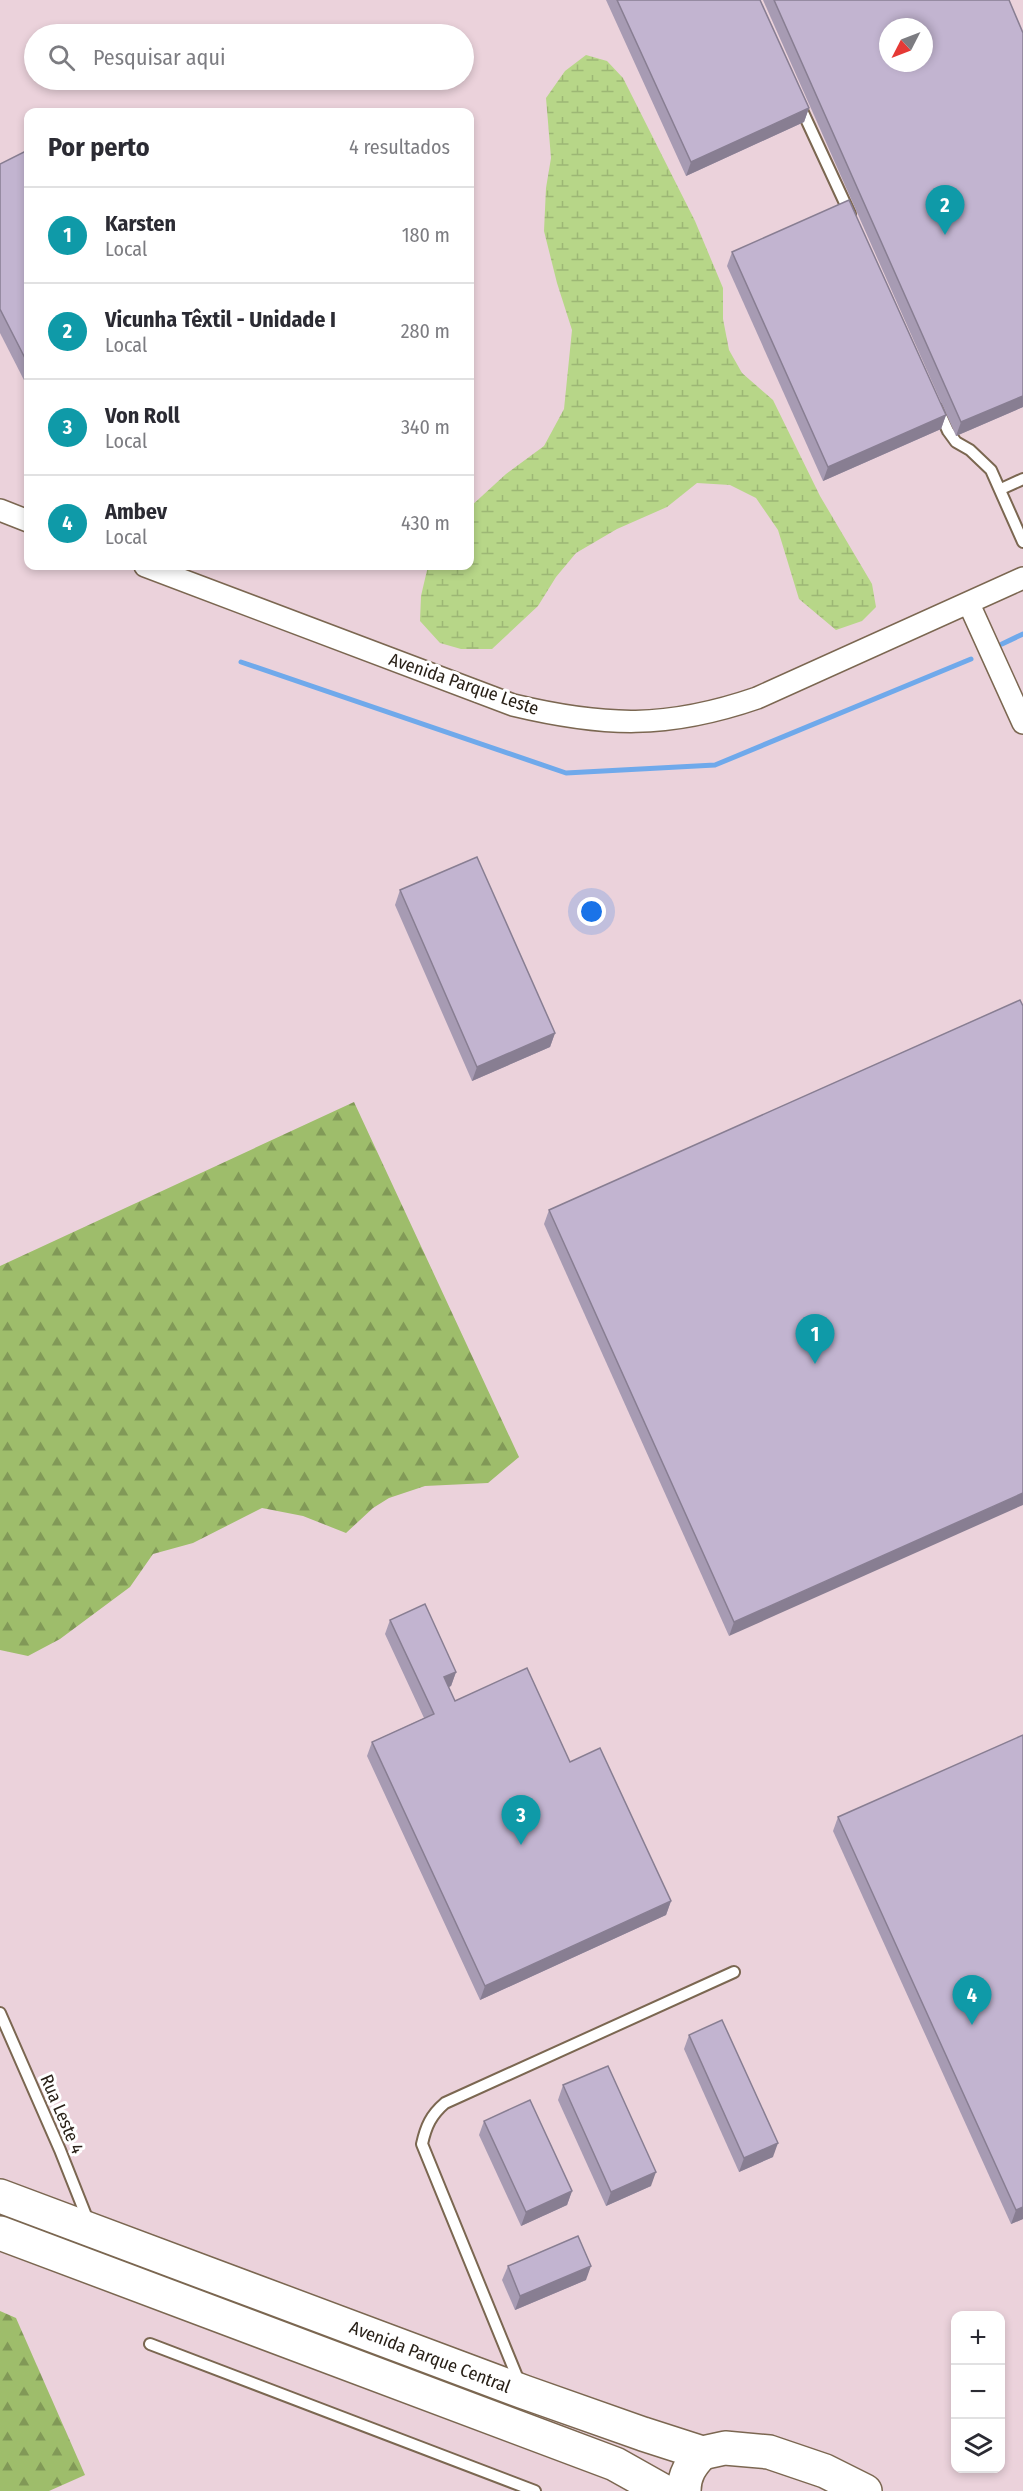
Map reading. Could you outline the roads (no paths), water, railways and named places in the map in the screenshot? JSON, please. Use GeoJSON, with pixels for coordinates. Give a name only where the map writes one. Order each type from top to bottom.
{"type":"FeatureCollection","features":[{"type":"Feature","properties":{"kind":"main road","name":"Avenida Parque Central"},"geometry":{"type":"LineString","coordinates":[[0,2196],[91,2228],[524,2392],[702,2453],[725,2448],[769,2452],[825,2471],[865,2491]]}},
{"type":"Feature","properties":{"kind":"main road","name":"Avenida Parque Central"},"geometry":{"type":"LineString","coordinates":[[0,2233],[615,2464],[649,2481],[663,2491]]}},
{"type":"Feature","properties":{"kind":"main road"},"geometry":{"type":"LineString","coordinates":[[684,2491],[687,2475],[693,2462],[702,2453]]}},
{"type":"Feature","properties":{"kind":"street"},"geometry":{"type":"LineString","coordinates":[[0,510],[24,519]]}},
{"type":"Feature","properties":{"kind":"street","name":"Avenida Parque Leste"},"geometry":{"type":"LineString","coordinates":[[156,570],[513,705],[601,722],[636,723],[678,719],[758,698],[1023,578]]}},
{"type":"Feature","properties":{"kind":"street"},"geometry":{"type":"LineString","coordinates":[[969,604],[1023,723]]}},
{"type":"Feature","properties":{"kind":"lane"},"geometry":{"type":"LineString","coordinates":[[796,97],[855,226]]}},
{"type":"Feature","properties":{"kind":"lane"},"geometry":{"type":"LineString","coordinates":[[933,399],[948,432],[956,442],[970,450],[991,470],[1023,542]]}},
{"type":"Feature","properties":{"kind":"lane"},"geometry":{"type":"LineString","coordinates":[[1001,489],[1023,479]]}},
{"type":"Feature","properties":{"kind":"lane"},"geometry":{"type":"LineString","coordinates":[[524,2392],[422,2145],[425,2128],[432,2114],[445,2103],[734,1972]]}},
{"type":"Feature","properties":{"kind":"lane","name":"Rua Leste 4"},"geometry":{"type":"LineString","coordinates":[[0,2013],[60,2150],[91,2228]]}},
{"type":"Feature","properties":{"kind":"lane"},"geometry":{"type":"LineString","coordinates":[[150,2344],[535,2491]]}},
{"type":"Feature","properties":{"kind":"waterway"},"geometry":{"type":"LineString","coordinates":[[1002,644],[1023,634]]}},
{"type":"Feature","properties":{"kind":"waterway"},"geometry":{"type":"LineString","coordinates":[[241,662],[566,773],[715,765],[971,659]]}},
{"type":"Feature","properties":{"kind":"place","name":"Vicunha Têxtil - Unidade I"},"geometry":{"type":"Point","coordinates":[945,235]}},
{"type":"Feature","properties":{"kind":"place","name":"Karsten"},"geometry":{"type":"Point","coordinates":[815,1364]}},
{"type":"Feature","properties":{"kind":"place","name":"Von Roll"},"geometry":{"type":"Point","coordinates":[521,1845]}},
{"type":"Feature","properties":{"kind":"place","name":"Ambev"},"geometry":{"type":"Point","coordinates":[972,2025]}}]}
